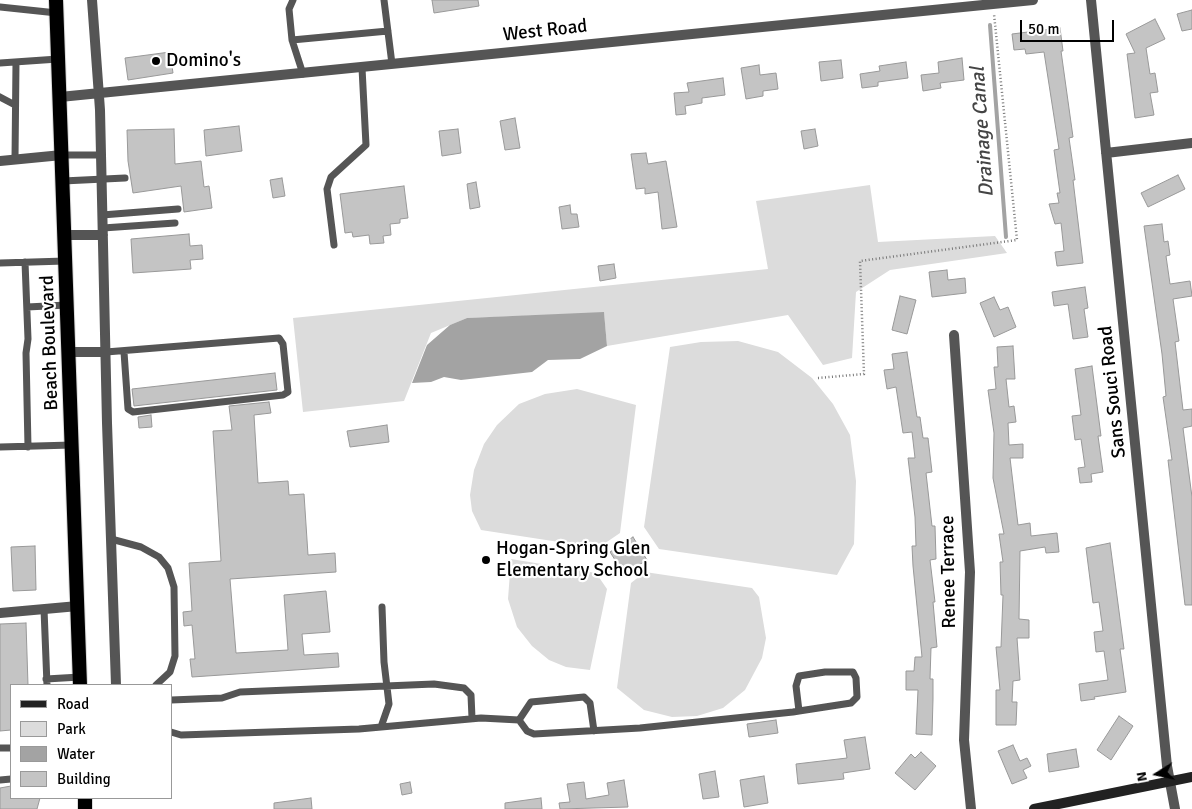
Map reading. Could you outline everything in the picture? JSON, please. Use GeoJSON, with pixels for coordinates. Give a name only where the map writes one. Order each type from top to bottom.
{"type":"FeatureCollection","features":[{"type":"Feature","properties":{"kind":"highway","name":"Beach Boulevard"},"geometry":{"type":"LineString","coordinates":[[56,6],[80,681]]}},
{"type":"Feature","properties":{"kind":"main road"},"geometry":{"type":"LineString","coordinates":[[1037,809],[1192,776]]}},
{"type":"Feature","properties":{"kind":"street"},"geometry":{"type":"LineString","coordinates":[[92,0],[100,94],[116,684]]}},
{"type":"Feature","properties":{"kind":"street","name":"West Road"},"geometry":{"type":"LineString","coordinates":[[60,97],[1033,0]]}},
{"type":"Feature","properties":{"kind":"street","name":"Sans Souci Road"},"geometry":{"type":"LineString","coordinates":[[1091,0],[1167,766],[1172,781],[1175,809]]}},
{"type":"Feature","properties":{"kind":"street"},"geometry":{"type":"LineString","coordinates":[[1106,153],[1192,143]]}},
{"type":"Feature","properties":{"kind":"street"},"geometry":{"type":"LineString","coordinates":[[0,161],[62,155]]}},
{"type":"Feature","properties":{"kind":"street"},"geometry":{"type":"LineString","coordinates":[[64,235],[103,232]]}},
{"type":"Feature","properties":{"kind":"street","name":"Renee Terrace"},"geometry":{"type":"LineString","coordinates":[[954,335],[970,554],[964,740],[971,809]]}},
{"type":"Feature","properties":{"kind":"street"},"geometry":{"type":"LineString","coordinates":[[69,352],[106,352]]}},
{"type":"Feature","properties":{"kind":"street"},"geometry":{"type":"LineString","coordinates":[[0,613],[78,606]]}},
{"type":"Feature","properties":{"kind":"lane"},"geometry":{"type":"LineString","coordinates":[[294,0],[289,9],[292,40],[303,74]]}},
{"type":"Feature","properties":{"kind":"lane"},"geometry":{"type":"LineString","coordinates":[[384,0],[392,64]]}},
{"type":"Feature","properties":{"kind":"lane"},"geometry":{"type":"LineString","coordinates":[[0,7],[56,6]]}},
{"type":"Feature","properties":{"kind":"lane"},"geometry":{"type":"LineString","coordinates":[[292,40],[388,31]]}},
{"type":"Feature","properties":{"kind":"lane"},"geometry":{"type":"LineString","coordinates":[[0,63],[58,59]]}},
{"type":"Feature","properties":{"kind":"lane"},"geometry":{"type":"LineString","coordinates":[[15,159],[16,62]]}},
{"type":"Feature","properties":{"kind":"lane"},"geometry":{"type":"LineString","coordinates":[[334,245],[327,189],[331,177],[366,145],[362,68]]}},
{"type":"Feature","properties":{"kind":"lane"},"geometry":{"type":"LineString","coordinates":[[0,97],[16,105]]}},
{"type":"Feature","properties":{"kind":"lane"},"geometry":{"type":"LineString","coordinates":[[62,155],[101,155]]}},
{"type":"Feature","properties":{"kind":"lane"},"geometry":{"type":"LineString","coordinates":[[62,181],[125,178]]}},
{"type":"Feature","properties":{"kind":"lane"},"geometry":{"type":"LineString","coordinates":[[102,215],[178,210]]}},
{"type":"Feature","properties":{"kind":"lane"},"geometry":{"type":"LineString","coordinates":[[103,232],[175,223]]}},
{"type":"Feature","properties":{"kind":"lane"},"geometry":{"type":"LineString","coordinates":[[0,263],[65,261]]}},
{"type":"Feature","properties":{"kind":"lane"},"geometry":{"type":"LineString","coordinates":[[26,262],[28,447]]}},
{"type":"Feature","properties":{"kind":"lane"},"geometry":{"type":"LineString","coordinates":[[27,307],[67,305]]}},
{"type":"Feature","properties":{"kind":"lane"},"geometry":{"type":"LineString","coordinates":[[106,352],[279,338],[283,344],[288,392],[283,395],[133,412],[128,409],[124,352]]}},
{"type":"Feature","properties":{"kind":"lane"},"geometry":{"type":"LineString","coordinates":[[0,447],[72,445]]}},
{"type":"Feature","properties":{"kind":"lane"},"geometry":{"type":"LineString","coordinates":[[111,539],[141,547],[159,557],[168,568],[174,587],[175,656],[170,672],[157,684]]}},
{"type":"Feature","properties":{"kind":"lane"},"geometry":{"type":"LineString","coordinates":[[381,727],[389,704],[386,686],[382,607]]}},
{"type":"Feature","properties":{"kind":"lane"},"geometry":{"type":"LineString","coordinates":[[44,609],[46,682],[80,681]]}},
{"type":"Feature","properties":{"kind":"lane"},"geometry":{"type":"LineString","coordinates":[[519,720],[527,731],[534,734],[640,728],[799,711],[851,703],[857,697],[856,678],[853,672],[825,672],[799,676],[796,686],[799,711]]}},
{"type":"Feature","properties":{"kind":"lane"},"geometry":{"type":"LineString","coordinates":[[172,700],[222,698],[240,692],[434,684],[464,688],[471,695],[472,718]]}},
{"type":"Feature","properties":{"kind":"lane"},"geometry":{"type":"LineString","coordinates":[[519,720],[531,702],[584,697],[590,703],[594,731]]}},
{"type":"Feature","properties":{"kind":"lane"},"geometry":{"type":"LineString","coordinates":[[172,732],[181,735],[381,727],[472,718],[519,720]]}},
{"type":"Feature","properties":{"kind":"path"},"geometry":{"type":"LineString","coordinates":[[818,378],[864,374],[860,261],[1017,240],[993,4]]}},
{"type":"Feature","properties":{"kind":"green space"},"geometry":{"type":"Polygon","coordinates":[[[870,185],[878,242],[995,236],[1007,253],[890,270],[856,292],[852,358],[823,365],[788,315],[607,346],[604,313],[467,318],[431,333],[404,401],[303,412],[293,318],[768,269],[756,201],[870,185]]]}},
{"type":"Feature","properties":{"kind":"green space"},"geometry":{"type":"Polygon","coordinates":[[[738,341],[778,352],[812,378],[833,404],[850,435],[856,481],[854,544],[837,575],[659,549],[644,527],[670,347],[701,342],[738,341]]]}},
{"type":"Feature","properties":{"kind":"green space"},"geometry":{"type":"Polygon","coordinates":[[[577,389],[636,405],[620,533],[598,548],[481,530],[472,511],[470,495],[474,470],[484,444],[497,425],[519,404],[545,394],[577,389]]]}},
{"type":"Feature","properties":{"kind":"green space"},"geometry":{"type":"Polygon","coordinates":[[[511,559],[596,573],[607,589],[590,670],[566,667],[549,660],[532,646],[517,627],[508,599],[511,559]]]}},
{"type":"Feature","properties":{"kind":"green space"},"geometry":{"type":"Polygon","coordinates":[[[645,572],[752,588],[759,597],[766,638],[762,658],[745,690],[723,708],[697,716],[672,717],[644,710],[617,688],[631,583],[645,572]]]}},
{"type":"Feature","properties":{"kind":"water"},"geometry":{"type":"Polygon","coordinates":[[[604,312],[607,346],[580,359],[548,360],[532,372],[461,380],[444,377],[431,382],[412,383],[427,345],[450,325],[467,318],[604,312]]]}},
{"type":"Feature","properties":{"kind":"building"},"geometry":{"type":"Polygon","coordinates":[[[432,0],[478,0],[479,6],[434,13],[432,0]]]}},
{"type":"Feature","properties":{"kind":"building"},"geometry":{"type":"Polygon","coordinates":[[[1192,10],[1192,29],[1182,31],[1177,14],[1192,10]]]}},
{"type":"Feature","properties":{"kind":"building"},"geometry":{"type":"Polygon","coordinates":[[[1155,19],[1165,39],[1146,48],[1150,74],[1155,73],[1158,92],[1150,93],[1154,115],[1135,118],[1127,54],[1135,53],[1126,34],[1155,19]]]}},
{"type":"Feature","properties":{"kind":"building"},"geometry":{"type":"Polygon","coordinates":[[[1060,28],[1063,51],[1061,51],[1073,137],[1069,138],[1083,263],[1057,266],[1055,252],[1064,251],[1061,223],[1055,224],[1049,204],[1059,203],[1057,193],[1060,193],[1054,150],[1059,149],[1044,52],[1026,54],[1025,49],[1014,50],[1012,34],[1060,28]]]}},
{"type":"Feature","properties":{"kind":"building"},"geometry":{"type":"Polygon","coordinates":[[[170,52],[173,73],[128,80],[125,58],[170,52]]]}},
{"type":"Feature","properties":{"kind":"building"},"geometry":{"type":"Polygon","coordinates":[[[962,58],[964,80],[940,83],[941,88],[923,91],[921,75],[939,73],[938,62],[962,58]]]}},
{"type":"Feature","properties":{"kind":"building"},"geometry":{"type":"Polygon","coordinates":[[[841,60],[843,78],[821,81],[819,62],[841,60]]]}},
{"type":"Feature","properties":{"kind":"building"},"geometry":{"type":"Polygon","coordinates":[[[906,62],[908,78],[878,82],[878,86],[862,88],[860,74],[880,71],[879,66],[906,62]]]}},
{"type":"Feature","properties":{"kind":"building"},"geometry":{"type":"Polygon","coordinates":[[[759,65],[760,75],[776,73],[778,89],[763,91],[763,96],[746,99],[741,68],[759,65]]]}},
{"type":"Feature","properties":{"kind":"building"},"geometry":{"type":"Polygon","coordinates":[[[723,78],[725,95],[702,98],[702,103],[685,106],[686,114],[676,115],[674,93],[689,92],[687,83],[723,78]]]}},
{"type":"Feature","properties":{"kind":"building"},"geometry":{"type":"Polygon","coordinates":[[[515,118],[520,148],[505,150],[500,121],[515,118]]]}},
{"type":"Feature","properties":{"kind":"building"},"geometry":{"type":"Polygon","coordinates":[[[239,126],[242,151],[206,156],[204,130],[239,126]]]}},
{"type":"Feature","properties":{"kind":"building"},"geometry":{"type":"Polygon","coordinates":[[[174,129],[175,164],[201,161],[204,187],[209,186],[212,208],[184,212],[181,186],[133,193],[128,161],[127,130],[174,129]]]}},
{"type":"Feature","properties":{"kind":"building"},"geometry":{"type":"Polygon","coordinates":[[[458,129],[461,153],[442,156],[439,131],[458,129]]]}},
{"type":"Feature","properties":{"kind":"building"},"geometry":{"type":"Polygon","coordinates":[[[815,129],[818,146],[804,149],[801,131],[815,129]]]}},
{"type":"Feature","properties":{"kind":"building"},"geometry":{"type":"Polygon","coordinates":[[[646,153],[648,164],[666,161],[677,227],[662,229],[658,192],[645,194],[645,188],[636,189],[631,154],[646,153]]]}},
{"type":"Feature","properties":{"kind":"building"},"geometry":{"type":"Polygon","coordinates":[[[1178,175],[1185,189],[1148,207],[1141,193],[1178,175]]]}},
{"type":"Feature","properties":{"kind":"building"},"geometry":{"type":"Polygon","coordinates":[[[282,178],[285,196],[273,198],[270,180],[282,178]]]}},
{"type":"Feature","properties":{"kind":"building"},"geometry":{"type":"Polygon","coordinates":[[[476,182],[480,207],[470,209],[467,184],[476,182]]]}},
{"type":"Feature","properties":{"kind":"building"},"geometry":{"type":"Polygon","coordinates":[[[404,186],[408,218],[400,219],[400,223],[390,224],[391,235],[383,236],[384,243],[370,244],[369,235],[353,237],[352,232],[345,233],[340,194],[404,186]]]}},
{"type":"Feature","properties":{"kind":"building"},"geometry":{"type":"Polygon","coordinates":[[[570,205],[571,214],[577,214],[579,227],[562,229],[559,207],[570,205]]]}},
{"type":"Feature","properties":{"kind":"building"},"geometry":{"type":"Polygon","coordinates":[[[1162,224],[1164,242],[1168,241],[1170,255],[1166,256],[1170,284],[1190,281],[1192,296],[1173,299],[1179,341],[1175,342],[1183,410],[1192,409],[1192,426],[1183,428],[1192,497],[1192,605],[1185,605],[1168,460],[1172,460],[1163,397],[1166,396],[1162,354],[1144,226],[1162,224]]]}},
{"type":"Feature","properties":{"kind":"building"},"geometry":{"type":"Polygon","coordinates":[[[189,234],[190,246],[202,245],[203,259],[190,260],[191,269],[133,273],[131,239],[189,234]]]}},
{"type":"Feature","properties":{"kind":"building"},"geometry":{"type":"Polygon","coordinates":[[[614,264],[616,278],[600,281],[598,266],[614,264]]]}},
{"type":"Feature","properties":{"kind":"building"},"geometry":{"type":"Polygon","coordinates":[[[947,270],[948,280],[965,278],[966,293],[932,297],[929,272],[947,270]]]}},
{"type":"Feature","properties":{"kind":"building"},"geometry":{"type":"Polygon","coordinates":[[[1085,287],[1088,308],[1084,309],[1088,337],[1073,339],[1068,304],[1054,306],[1052,292],[1085,287]]]}},
{"type":"Feature","properties":{"kind":"building"},"geometry":{"type":"Polygon","coordinates":[[[900,296],[916,300],[907,334],[892,330],[900,296]]]}},
{"type":"Feature","properties":{"kind":"building"},"geometry":{"type":"Polygon","coordinates":[[[994,297],[1000,310],[1008,307],[1016,327],[994,337],[980,303],[994,297]]]}},
{"type":"Feature","properties":{"kind":"building"},"geometry":{"type":"Polygon","coordinates":[[[1013,346],[1015,379],[1006,379],[1009,407],[1014,406],[1016,422],[1008,423],[1009,445],[1023,444],[1023,458],[1010,458],[1018,525],[1030,523],[1031,536],[1057,533],[1059,552],[1046,553],[1045,547],[1020,551],[1019,619],[1029,620],[1029,638],[1017,638],[1020,680],[1013,681],[1012,702],[1017,702],[1016,725],[996,725],[996,690],[1000,690],[996,647],[1001,647],[1003,595],[1001,595],[1000,562],[1003,562],[999,534],[1004,534],[993,478],[994,433],[988,390],[996,389],[994,367],[998,367],[997,347],[1013,346]]]}},
{"type":"Feature","properties":{"kind":"building"},"geometry":{"type":"Polygon","coordinates":[[[907,352],[917,417],[920,417],[923,438],[928,438],[932,472],[926,473],[932,526],[935,526],[936,559],[930,560],[935,602],[933,602],[937,647],[931,648],[930,679],[933,679],[932,735],[916,734],[918,690],[906,690],[906,671],[914,671],[915,657],[922,657],[912,546],[916,546],[915,517],[908,458],[915,458],[912,432],[903,433],[896,387],[887,389],[884,370],[894,369],[892,354],[907,352]]]}},
{"type":"Feature","properties":{"kind":"building"},"geometry":{"type":"Polygon","coordinates":[[[1092,366],[1101,436],[1098,436],[1103,472],[1091,474],[1092,482],[1080,483],[1078,468],[1085,467],[1081,439],[1075,440],[1072,416],[1081,415],[1075,369],[1092,366]]]}},
{"type":"Feature","properties":{"kind":"building"},"geometry":{"type":"Polygon","coordinates":[[[275,373],[277,390],[134,406],[132,389],[275,373]]]}},
{"type":"Feature","properties":{"kind":"building"},"geometry":{"type":"Polygon","coordinates":[[[269,402],[271,413],[254,415],[258,483],[288,481],[289,495],[304,494],[308,555],[335,553],[336,572],[230,579],[236,653],[288,650],[284,595],[326,591],[330,632],[302,634],[304,655],[338,653],[339,667],[192,677],[190,659],[195,659],[192,625],[184,626],[183,612],[192,611],[189,563],[221,561],[213,431],[232,430],[229,406],[269,402]]]}},
{"type":"Feature","properties":{"kind":"building"},"geometry":{"type":"Polygon","coordinates":[[[151,415],[152,427],[139,428],[138,417],[151,415]]]}},
{"type":"Feature","properties":{"kind":"building"},"geometry":{"type":"Polygon","coordinates":[[[387,425],[389,442],[350,447],[347,431],[387,425]]]}},
{"type":"Feature","properties":{"kind":"building"},"geometry":{"type":"Polygon","coordinates":[[[633,537],[647,560],[624,574],[610,552],[633,537]]]}},
{"type":"Feature","properties":{"kind":"building"},"geometry":{"type":"Polygon","coordinates":[[[1110,543],[1124,649],[1120,649],[1126,692],[1081,701],[1079,684],[1108,680],[1104,651],[1096,652],[1094,632],[1103,631],[1099,602],[1093,603],[1086,548],[1110,543]]]}},
{"type":"Feature","properties":{"kind":"building"},"geometry":{"type":"Polygon","coordinates":[[[35,546],[36,590],[13,591],[11,547],[35,546]]]}},
{"type":"Feature","properties":{"kind":"building"},"geometry":{"type":"Polygon","coordinates":[[[26,623],[28,684],[10,684],[10,730],[0,731],[0,624],[26,623]]]}},
{"type":"Feature","properties":{"kind":"building"},"geometry":{"type":"Polygon","coordinates":[[[1119,716],[1133,726],[1111,760],[1097,750],[1119,716]]]}},
{"type":"Feature","properties":{"kind":"building"},"geometry":{"type":"Polygon","coordinates":[[[776,720],[778,733],[749,737],[747,724],[776,720]]]}},
{"type":"Feature","properties":{"kind":"building"},"geometry":{"type":"Polygon","coordinates":[[[865,737],[870,769],[843,773],[844,779],[798,784],[796,764],[847,758],[844,740],[865,737]]]}},
{"type":"Feature","properties":{"kind":"building"},"geometry":{"type":"Polygon","coordinates":[[[1013,745],[1020,761],[1027,758],[1031,766],[1023,770],[1027,778],[1012,784],[998,751],[1013,745]]]}},
{"type":"Feature","properties":{"kind":"building"},"geometry":{"type":"Polygon","coordinates":[[[1076,749],[1079,767],[1049,772],[1047,754],[1076,749]]]}},
{"type":"Feature","properties":{"kind":"building"},"geometry":{"type":"Polygon","coordinates":[[[921,752],[936,766],[915,790],[895,773],[911,754],[915,758],[921,752]]]}},
{"type":"Feature","properties":{"kind":"building"},"geometry":{"type":"Polygon","coordinates":[[[715,771],[719,797],[703,799],[699,774],[715,771]]]}},
{"type":"Feature","properties":{"kind":"building"},"geometry":{"type":"Polygon","coordinates":[[[764,776],[768,803],[744,807],[740,780],[764,776]]]}},
{"type":"Feature","properties":{"kind":"building"},"geometry":{"type":"Polygon","coordinates":[[[624,780],[628,807],[560,809],[559,803],[570,802],[567,784],[584,782],[586,799],[609,795],[607,783],[624,780]]]}},
{"type":"Feature","properties":{"kind":"building"},"geometry":{"type":"Polygon","coordinates":[[[410,782],[412,793],[402,795],[400,784],[410,782]]]}},
{"type":"Feature","properties":{"kind":"building"},"geometry":{"type":"Polygon","coordinates":[[[10,786],[10,799],[40,799],[37,809],[0,809],[0,788],[10,786]]]}},
{"type":"Feature","properties":{"kind":"building"},"geometry":{"type":"Polygon","coordinates":[[[311,798],[312,809],[274,809],[274,803],[311,798]]]}},
{"type":"Feature","properties":{"kind":"building"},"geometry":{"type":"Polygon","coordinates":[[[541,798],[542,809],[505,809],[505,803],[541,798]]]}},
{"type":"Feature","properties":{"kind":"waterway","name":"Drainage Canal"},"geometry":{"type":"LineString","coordinates":[[990,25],[1006,237]]}},
{"type":"Feature","properties":{"kind":"place","name":"Domino's"},"geometry":{"type":"Point","coordinates":[156,61]}},
{"type":"Feature","properties":{"kind":"place","name":"Hogan-Spring Glen Elementary School"},"geometry":{"type":"Point","coordinates":[486,560]}}]}
